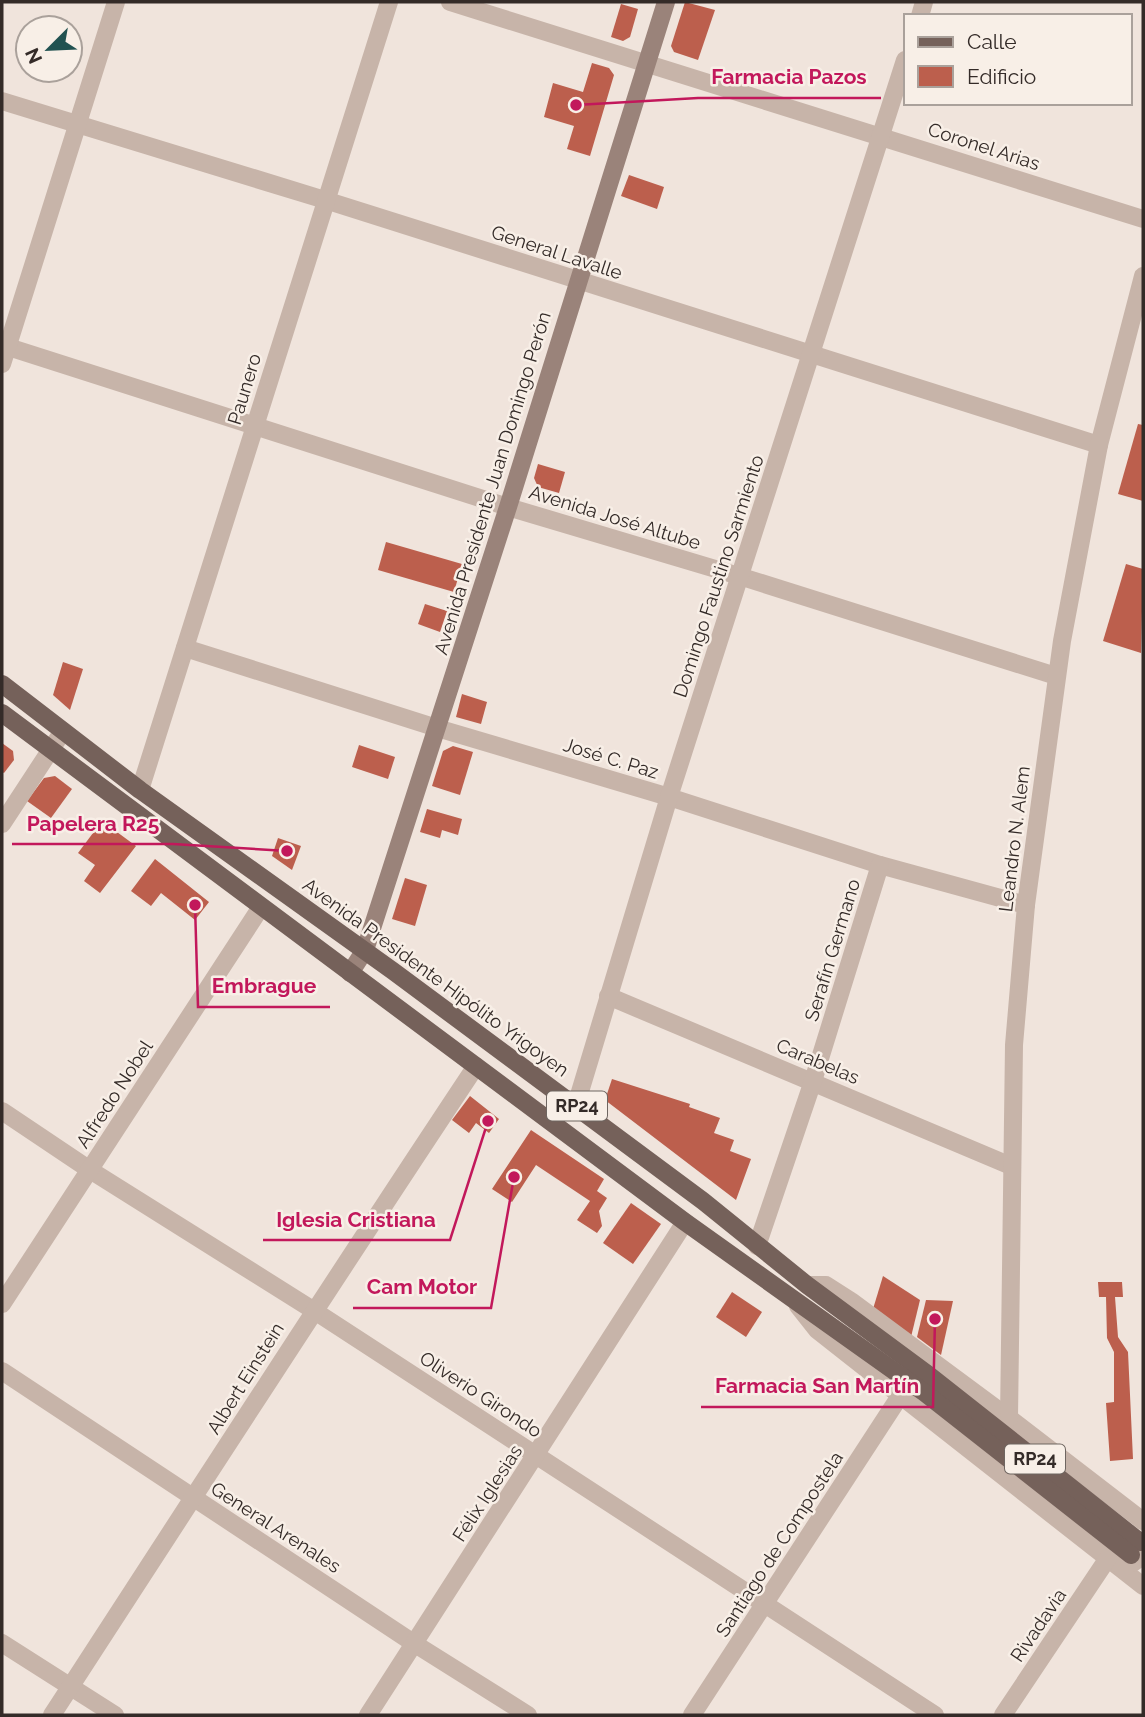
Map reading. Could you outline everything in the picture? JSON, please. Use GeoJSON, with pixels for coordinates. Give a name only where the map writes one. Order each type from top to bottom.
{"type":"FeatureCollection","features":[{"type":"Feature","properties":{"kind":"main road","name":"Avenida Presidente Juan Domingo Perón"},"geometry":{"type":"LineString","coordinates":[[350,974],[365,950],[508,507],[666,2]]}},
{"type":"Feature","properties":{"kind":"main road","name":"Avenida Presidente Hipólito Yrigoyen"},"geometry":{"type":"LineString","coordinates":[[2,684],[140,790],[576,1105],[703,1201],[807,1286],[930,1376],[1127,1555]]}},
{"type":"Feature","properties":{"kind":"main road","name":"Avenida Presidente Hipólito Yrigoyen"},"geometry":{"type":"LineString","coordinates":[[2,713],[685,1222],[925,1393],[1127,1555]]}},
{"type":"Feature","properties":{"kind":"street"},"geometry":{"type":"LineString","coordinates":[[4,352],[116,2]]}},
{"type":"Feature","properties":{"kind":"street","name":"Paunero"},"geometry":{"type":"LineString","coordinates":[[140,790],[389,2]]}},
{"type":"Feature","properties":{"kind":"street","name":"Coronel Arias"},"geometry":{"type":"LineString","coordinates":[[450,2],[1143,219]]}},
{"type":"Feature","properties":{"kind":"street","name":"Domingo Faustino Sarmiento"},"geometry":{"type":"LineString","coordinates":[[576,1105],[669,797],[904,63]]}},
{"type":"Feature","properties":{"kind":"street","name":"General Lavalle"},"geometry":{"type":"LineString","coordinates":[[2,101],[325,200],[1099,445]]}},
{"type":"Feature","properties":{"kind":"street","name":"Leandro N. Alem"},"geometry":{"type":"LineString","coordinates":[[1009,1418],[1014,1045],[1026,905],[1056,676],[1099,445],[1143,276]]}},
{"type":"Feature","properties":{"kind":"street","name":"Avenida José Altube"},"geometry":{"type":"LineString","coordinates":[[4,352],[254,426],[1056,676]]}},
{"type":"Feature","properties":{"kind":"street","name":"José C. Paz"},"geometry":{"type":"LineString","coordinates":[[185,648],[880,865],[1026,905]]}},
{"type":"Feature","properties":{"kind":"street"},"geometry":{"type":"LineString","coordinates":[[2,824],[63,731]]}},
{"type":"Feature","properties":{"kind":"street","name":"Serafín Germano"},"geometry":{"type":"LineString","coordinates":[[757,1246],[813,1081],[880,865]]}},
{"type":"Feature","properties":{"kind":"street","name":"Alfredo Nobel"},"geometry":{"type":"LineString","coordinates":[[2,1304],[261,907]]}},
{"type":"Feature","properties":{"kind":"street","name":"Carabelas"},"geometry":{"type":"LineString","coordinates":[[608,996],[1011,1166]]}},
{"type":"Feature","properties":{"kind":"street","name":"Albert Einstein"},"geometry":{"type":"LineString","coordinates":[[52,1715],[313,1310],[476,1066]]}},
{"type":"Feature","properties":{"kind":"street","name":"Oliverio Girondo"},"geometry":{"type":"LineString","coordinates":[[2,1111],[935,1715]]}},
{"type":"Feature","properties":{"kind":"street","name":"Félix Iglesias"},"geometry":{"type":"LineString","coordinates":[[368,1715],[685,1222]]}},
{"type":"Feature","properties":{"kind":"street","name":"Avenida Presidente Hipólito Yrigoyen"},"geometry":{"type":"LineString","coordinates":[[807,1286],[827,1285],[1009,1418],[1143,1521]]}},
{"type":"Feature","properties":{"kind":"street","name":"Avenida Presidente Hipólito Yrigoyen"},"geometry":{"type":"LineString","coordinates":[[793,1300],[817,1330],[900,1396],[1127,1555],[1143,1586]]}},
{"type":"Feature","properties":{"kind":"street","name":"General Arenales"},"geometry":{"type":"LineString","coordinates":[[2,1371],[415,1644],[528,1715]]}},
{"type":"Feature","properties":{"kind":"street","name":"Santiago de Compostela"},"geometry":{"type":"LineString","coordinates":[[692,1715],[900,1396]]}},
{"type":"Feature","properties":{"kind":"street","name":"Rivadavia"},"geometry":{"type":"LineString","coordinates":[[1003,1715],[1127,1555]]}},
{"type":"Feature","properties":{"kind":"street"},"geometry":{"type":"LineString","coordinates":[[2,1643],[115,1715]]}},
{"type":"Feature","properties":{"kind":"building"},"geometry":{"type":"Polygon","coordinates":[[[685,2],[715,10],[698,60],[674,52],[671,46],[685,2]]]}},
{"type":"Feature","properties":{"kind":"building"},"geometry":{"type":"Polygon","coordinates":[[[621,4],[638,9],[630,37],[623,41],[611,37],[621,4]]]}},
{"type":"Feature","properties":{"kind":"building"},"geometry":{"type":"Polygon","coordinates":[[[592,63],[609,68],[614,75],[590,156],[567,149],[574,126],[544,117],[553,83],[583,92],[592,63]]]}},
{"type":"Feature","properties":{"kind":"building"},"geometry":{"type":"Polygon","coordinates":[[[629,175],[664,187],[657,209],[621,196],[629,175]]]}},
{"type":"Feature","properties":{"kind":"building"},"geometry":{"type":"Polygon","coordinates":[[[1138,424],[1143,425],[1143,501],[1118,494],[1138,424]]]}},
{"type":"Feature","properties":{"kind":"building"},"geometry":{"type":"Polygon","coordinates":[[[538,464],[565,472],[559,493],[538,487],[534,478],[538,464]]]}},
{"type":"Feature","properties":{"kind":"building"},"geometry":{"type":"Polygon","coordinates":[[[386,542],[462,564],[454,592],[378,570],[386,542]]]}},
{"type":"Feature","properties":{"kind":"building"},"geometry":{"type":"Polygon","coordinates":[[[1126,564],[1143,569],[1141,653],[1103,641],[1126,564]]]}},
{"type":"Feature","properties":{"kind":"building"},"geometry":{"type":"Polygon","coordinates":[[[425,604],[447,611],[440,632],[418,624],[425,604]]]}},
{"type":"Feature","properties":{"kind":"building"},"geometry":{"type":"Polygon","coordinates":[[[63,662],[83,669],[70,710],[53,695],[63,662]]]}},
{"type":"Feature","properties":{"kind":"building"},"geometry":{"type":"Polygon","coordinates":[[[462,694],[487,702],[481,724],[456,717],[462,694]]]}},
{"type":"Feature","properties":{"kind":"building"},"geometry":{"type":"Polygon","coordinates":[[[2,743],[13,751],[14,760],[4,773],[2,772],[2,743]]]}},
{"type":"Feature","properties":{"kind":"building"},"geometry":{"type":"Polygon","coordinates":[[[359,745],[395,757],[388,779],[352,767],[359,745]]]}},
{"type":"Feature","properties":{"kind":"building"},"geometry":{"type":"Polygon","coordinates":[[[453,746],[473,752],[460,795],[432,786],[443,751],[453,746]]]}},
{"type":"Feature","properties":{"kind":"building"},"geometry":{"type":"Polygon","coordinates":[[[55,776],[72,789],[51,818],[27,801],[44,778],[55,776]]]}},
{"type":"Feature","properties":{"kind":"building"},"geometry":{"type":"Polygon","coordinates":[[[427,809],[462,819],[458,835],[442,830],[440,838],[420,832],[427,809]]]}},
{"type":"Feature","properties":{"kind":"building"},"geometry":{"type":"Polygon","coordinates":[[[102,821],[136,846],[100,893],[84,881],[95,865],[78,853],[102,821]]]}},
{"type":"Feature","properties":{"kind":"building"},"geometry":{"type":"Polygon","coordinates":[[[278,838],[301,846],[292,870],[272,856],[278,838]]]}},
{"type":"Feature","properties":{"kind":"building"},"geometry":{"type":"Polygon","coordinates":[[[155,859],[209,902],[195,920],[161,893],[151,906],[131,891],[155,859]]]}},
{"type":"Feature","properties":{"kind":"building"},"geometry":{"type":"Polygon","coordinates":[[[405,878],[427,885],[415,926],[392,919],[405,878]]]}},
{"type":"Feature","properties":{"kind":"building"},"geometry":{"type":"Polygon","coordinates":[[[612,1079],[690,1104],[689,1107],[720,1118],[714,1133],[734,1140],[730,1151],[751,1159],[736,1200],[605,1100],[612,1079]]]}},
{"type":"Feature","properties":{"kind":"building"},"geometry":{"type":"Polygon","coordinates":[[[470,1096],[499,1119],[489,1133],[476,1123],[469,1133],[452,1120],[470,1096]]]}},
{"type":"Feature","properties":{"kind":"building"},"geometry":{"type":"Polygon","coordinates":[[[531,1130],[604,1179],[597,1191],[607,1198],[599,1211],[602,1226],[597,1233],[577,1220],[590,1201],[536,1165],[512,1202],[492,1189],[531,1130]]]}},
{"type":"Feature","properties":{"kind":"building"},"geometry":{"type":"Polygon","coordinates":[[[631,1203],[661,1224],[633,1264],[603,1243],[631,1203]]]}},
{"type":"Feature","properties":{"kind":"building"},"geometry":{"type":"Polygon","coordinates":[[[883,1276],[920,1300],[911,1337],[873,1309],[883,1276]]]}},
{"type":"Feature","properties":{"kind":"building"},"geometry":{"type":"Polygon","coordinates":[[[1098,1282],[1122,1282],[1123,1297],[1115,1297],[1118,1337],[1128,1352],[1133,1459],[1110,1461],[1106,1403],[1114,1402],[1114,1352],[1107,1338],[1106,1297],[1099,1297],[1098,1282]]]}},
{"type":"Feature","properties":{"kind":"building"},"geometry":{"type":"Polygon","coordinates":[[[732,1292],[762,1312],[746,1337],[716,1317],[732,1292]]]}},
{"type":"Feature","properties":{"kind":"building"},"geometry":{"type":"Polygon","coordinates":[[[926,1300],[953,1301],[941,1355],[917,1337],[926,1300]]]}},
{"type":"Feature","properties":{"kind":"place","name":"Farmacia Pazos"},"geometry":{"type":"Point","coordinates":[576,105]}},
{"type":"Feature","properties":{"kind":"place","name":"Papelera R25"},"geometry":{"type":"Point","coordinates":[287,851]}},
{"type":"Feature","properties":{"kind":"place","name":"Embrague"},"geometry":{"type":"Point","coordinates":[195,905]}},
{"type":"Feature","properties":{"kind":"place","name":"Iglesia Cristiana"},"geometry":{"type":"Point","coordinates":[488,1121]}},
{"type":"Feature","properties":{"kind":"place","name":"Cam Motor"},"geometry":{"type":"Point","coordinates":[514,1177]}},
{"type":"Feature","properties":{"kind":"place","name":"Farmacia San Martín"},"geometry":{"type":"Point","coordinates":[935,1319]}}]}
